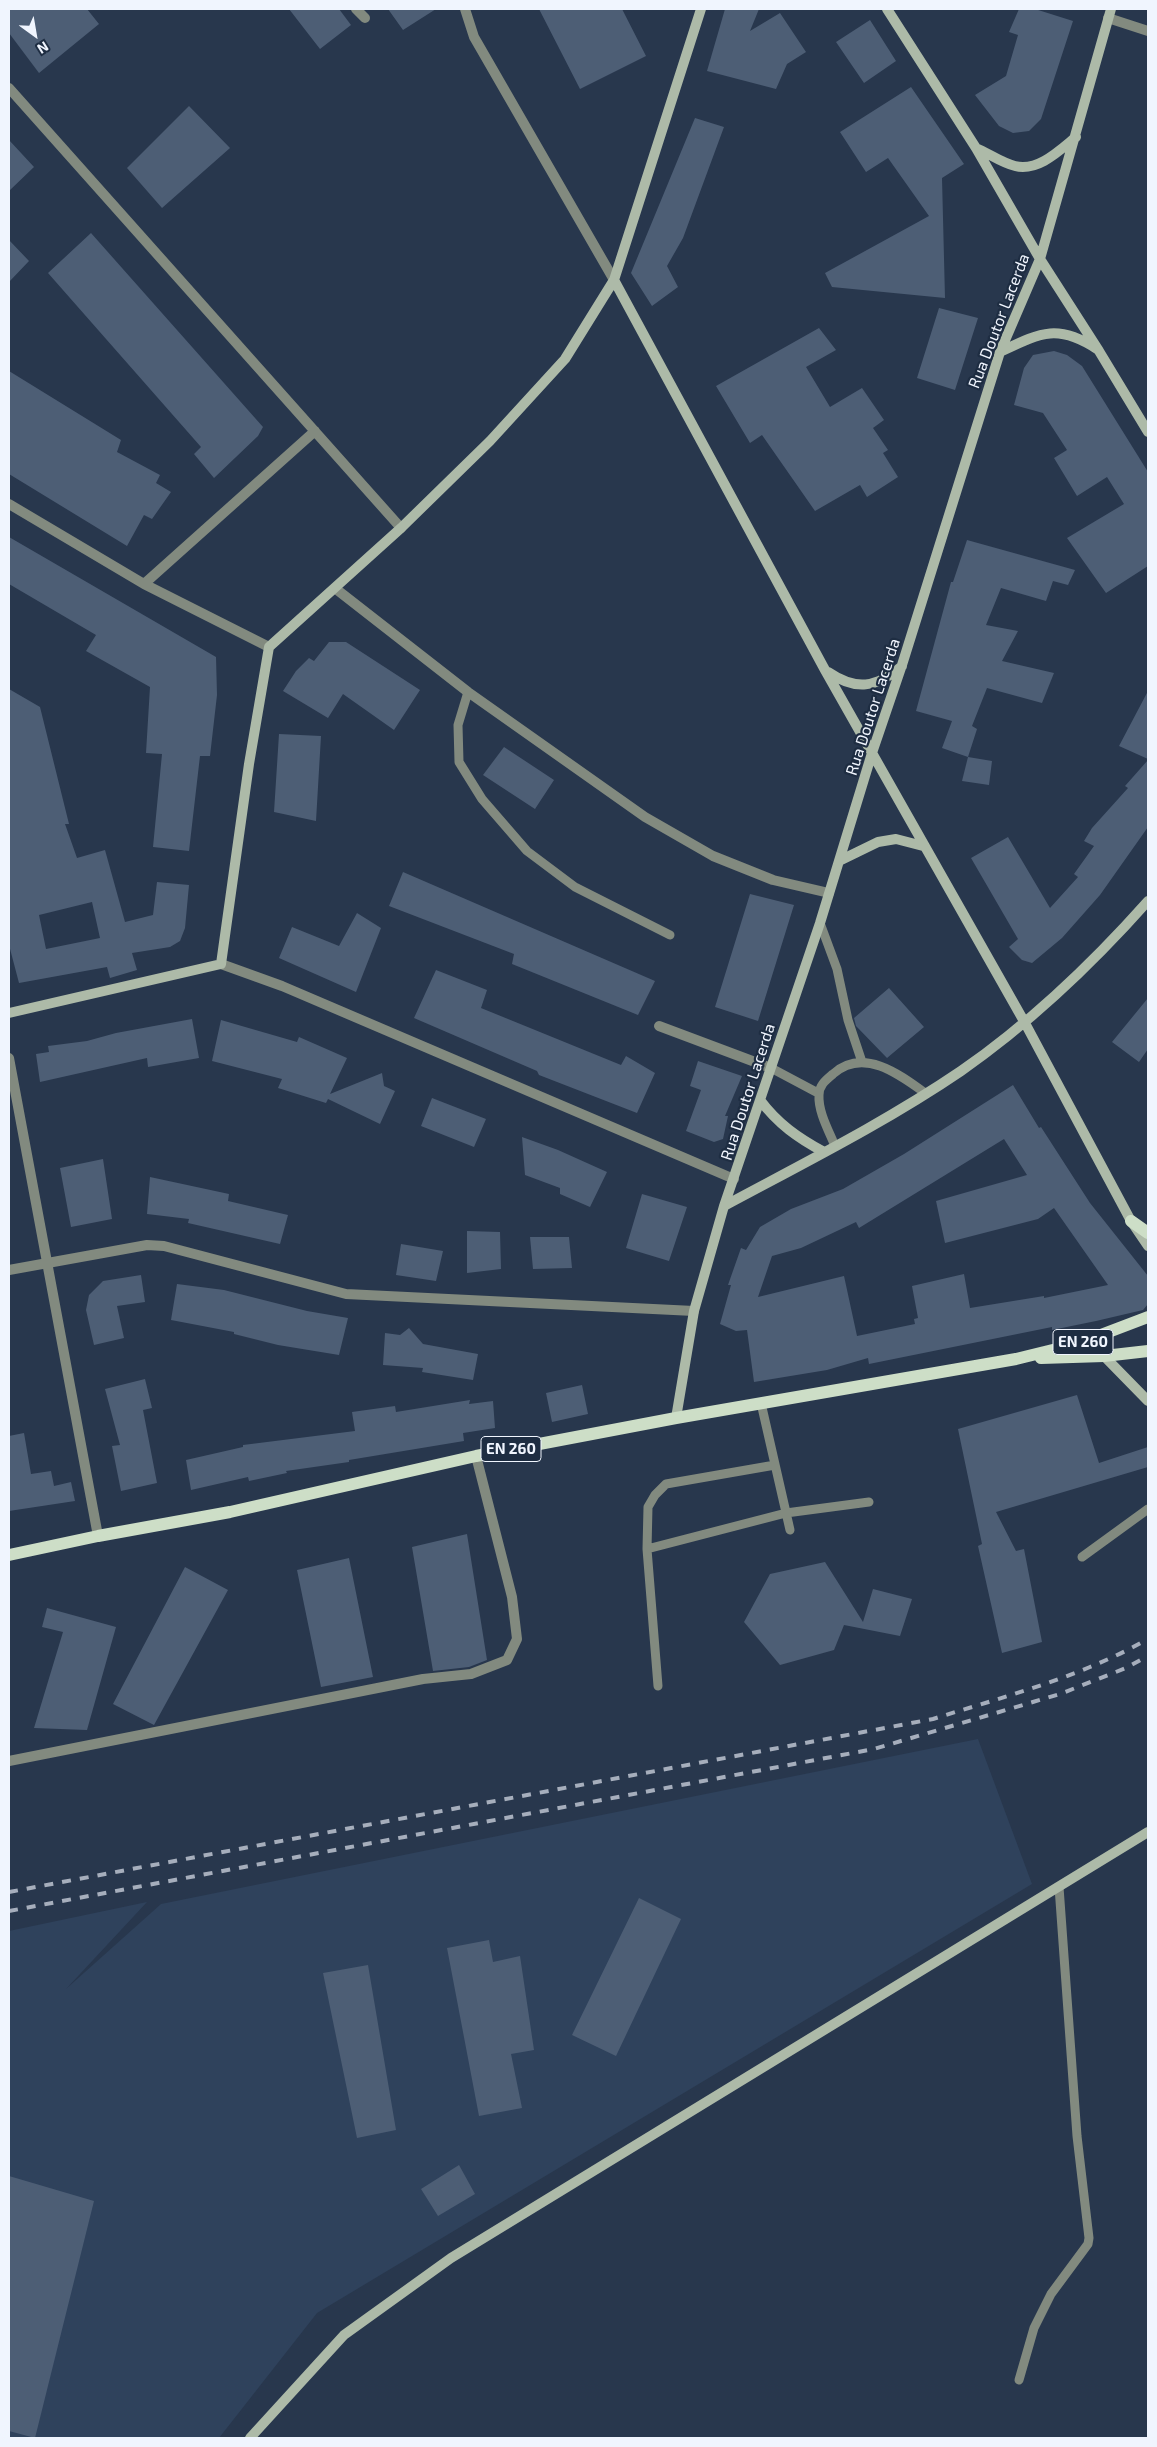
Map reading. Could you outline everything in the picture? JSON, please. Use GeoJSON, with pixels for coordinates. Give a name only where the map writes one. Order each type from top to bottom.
{"type":"FeatureCollection","features":[{"type":"Feature","properties":{"kind":"main road"},"geometry":{"type":"LineString","coordinates":[[1132,1221],[1148,1233]]}},
{"type":"Feature","properties":{"kind":"main road","name":"EN 260"},"geometry":{"type":"LineString","coordinates":[[9,1555],[98,1536],[230,1512],[476,1456],[676,1418],[1016,1359],[1077,1344],[1148,1317]]}},
{"type":"Feature","properties":{"kind":"main road","name":"EN 260"},"geometry":{"type":"LineString","coordinates":[[1016,1359],[1104,1356],[1148,1351]]}},
{"type":"Feature","properties":{"kind":"street"},"geometry":{"type":"LineString","coordinates":[[356,9],[364,18]]}},
{"type":"Feature","properties":{"kind":"street"},"geometry":{"type":"LineString","coordinates":[[465,9],[474,36],[614,280],[825,670],[1025,1023],[1132,1221],[1148,1246]]}},
{"type":"Feature","properties":{"kind":"street"},"geometry":{"type":"LineString","coordinates":[[220,964],[249,764],[269,647],[336,589],[401,528],[490,441],[565,359],[614,280],[701,9]]}},
{"type":"Feature","properties":{"kind":"street"},"geometry":{"type":"LineString","coordinates":[[887,9],[976,148],[1040,259],[1100,351],[1148,432]]}},
{"type":"Feature","properties":{"kind":"street"},"geometry":{"type":"LineString","coordinates":[[1110,13],[1148,31]]}},
{"type":"Feature","properties":{"kind":"street","name":"Rua Doutor Lacerda"},"geometry":{"type":"LineString","coordinates":[[676,1418],[694,1311],[724,1206],[820,923],[872,753],[902,665],[1000,352],[1040,259],[1077,136],[1110,13]]}},
{"type":"Feature","properties":{"kind":"street"},"geometry":{"type":"LineString","coordinates":[[9,88],[401,528]]}},
{"type":"Feature","properties":{"kind":"street"},"geometry":{"type":"LineString","coordinates":[[976,148],[1015,166],[1030,166],[1050,158],[1077,136]]}},
{"type":"Feature","properties":{"kind":"street"},"geometry":{"type":"LineString","coordinates":[[1000,352],[1027,339],[1049,332],[1079,337],[1100,351]]}},
{"type":"Feature","properties":{"kind":"street"},"geometry":{"type":"LineString","coordinates":[[144,584],[314,430]]}},
{"type":"Feature","properties":{"kind":"street"},"geometry":{"type":"LineString","coordinates":[[9,504],[144,584],[269,647]]}},
{"type":"Feature","properties":{"kind":"street"},"geometry":{"type":"LineString","coordinates":[[336,589],[468,692],[646,817],[713,856],[773,880],[829,893]]}},
{"type":"Feature","properties":{"kind":"street"},"geometry":{"type":"LineString","coordinates":[[825,670],[852,685],[869,684],[887,679],[902,665]]}},
{"type":"Feature","properties":{"kind":"street"},"geometry":{"type":"LineString","coordinates":[[840,861],[878,842],[896,839],[923,846]]}},
{"type":"Feature","properties":{"kind":"street"},"geometry":{"type":"LineString","coordinates":[[724,1206],[835,1146],[960,1071],[1025,1023],[1107,947],[1148,902]]}},
{"type":"Feature","properties":{"kind":"street"},"geometry":{"type":"LineString","coordinates":[[9,1013],[220,964],[291,990],[734,1179]]}},
{"type":"Feature","properties":{"kind":"street"},"geometry":{"type":"LineString","coordinates":[[659,1026],[771,1068]]}},
{"type":"Feature","properties":{"kind":"street"},"geometry":{"type":"LineString","coordinates":[[9,1058],[98,1536]]}},
{"type":"Feature","properties":{"kind":"street"},"geometry":{"type":"LineString","coordinates":[[760,1100],[773,1118],[790,1133],[824,1152]]}},
{"type":"Feature","properties":{"kind":"street"},"geometry":{"type":"LineString","coordinates":[[9,1270],[47,1261],[147,1245],[164,1246],[346,1294],[694,1311]]}},
{"type":"Feature","properties":{"kind":"street"},"geometry":{"type":"LineString","coordinates":[[1104,1356],[1148,1401]]}},
{"type":"Feature","properties":{"kind":"street"},"geometry":{"type":"LineString","coordinates":[[9,1761],[414,1681],[471,1674],[506,1660],[517,1639],[512,1597],[476,1456]]}},
{"type":"Feature","properties":{"kind":"street"},"geometry":{"type":"LineString","coordinates":[[250,2438],[344,2335],[451,2258],[1148,1832]]}},
{"type":"Feature","properties":{"kind":"lane"},"geometry":{"type":"LineString","coordinates":[[468,692],[458,726],[459,762],[482,799],[527,851],[575,887],[670,935]]}},
{"type":"Feature","properties":{"kind":"lane"},"geometry":{"type":"LineString","coordinates":[[820,923],[837,969],[848,1020],[862,1062]]}},
{"type":"Feature","properties":{"kind":"lane"},"geometry":{"type":"LineString","coordinates":[[835,1146],[820,1105],[818,1093],[822,1083],[840,1068],[862,1062],[874,1063],[896,1073],[926,1093]]}},
{"type":"Feature","properties":{"kind":"lane"},"geometry":{"type":"LineString","coordinates":[[771,1068],[818,1093]]}},
{"type":"Feature","properties":{"kind":"lane"},"geometry":{"type":"LineString","coordinates":[[762,1403],[790,1530]]}},
{"type":"Feature","properties":{"kind":"lane"},"geometry":{"type":"LineString","coordinates":[[658,1686],[647,1549],[648,1507],[655,1495],[666,1484],[775,1465]]}},
{"type":"Feature","properties":{"kind":"lane"},"geometry":{"type":"LineString","coordinates":[[647,1549],[786,1513],[869,1502]]}},
{"type":"Feature","properties":{"kind":"lane"},"geometry":{"type":"LineString","coordinates":[[1082,1557],[1148,1509]]}},
{"type":"Feature","properties":{"kind":"lane"},"geometry":{"type":"LineString","coordinates":[[1019,2380],[1038,2320],[1051,2294],[1088,2244],[1089,2238],[1077,2136],[1059,1887]]}},
{"type":"Feature","properties":{"kind":"shaded area"},"geometry":{"type":"Polygon","coordinates":[[[978,1739],[1032,1884],[317,2313],[219,2438],[9,2438],[9,1931],[147,1902],[66,1989],[161,1904],[978,1739]]]}},
{"type":"Feature","properties":{"kind":"building"},"geometry":{"type":"Polygon","coordinates":[[[9,9],[87,9],[99,24],[39,73],[9,33],[9,9]]]}},
{"type":"Feature","properties":{"kind":"building"},"geometry":{"type":"Polygon","coordinates":[[[289,9],[339,9],[351,25],[320,49],[289,9]]]}},
{"type":"Feature","properties":{"kind":"building"},"geometry":{"type":"Polygon","coordinates":[[[388,9],[436,9],[403,30],[388,9]]]}},
{"type":"Feature","properties":{"kind":"building"},"geometry":{"type":"Polygon","coordinates":[[[539,9],[622,9],[646,56],[580,89],[539,9]]]}},
{"type":"Feature","properties":{"kind":"building"},"geometry":{"type":"Polygon","coordinates":[[[725,9],[759,9],[750,31],[780,13],[806,52],[787,64],[776,89],[707,71],[725,9]]]}},
{"type":"Feature","properties":{"kind":"building"},"geometry":{"type":"Polygon","coordinates":[[[1019,9],[1035,9],[1073,21],[1041,119],[1029,131],[1013,133],[999,126],[975,95],[1006,76],[1018,35],[1009,32],[1019,9]]]}},
{"type":"Feature","properties":{"kind":"building"},"geometry":{"type":"Polygon","coordinates":[[[870,20],[896,61],[864,83],[836,42],[870,20]]]}},
{"type":"Feature","properties":{"kind":"building"},"geometry":{"type":"Polygon","coordinates":[[[911,87],[964,164],[942,178],[945,298],[832,287],[825,273],[929,216],[888,158],[866,172],[840,132],[911,87]]]}},
{"type":"Feature","properties":{"kind":"building"},"geometry":{"type":"Polygon","coordinates":[[[189,106],[230,148],[162,208],[127,168],[189,106]]]}},
{"type":"Feature","properties":{"kind":"building"},"geometry":{"type":"Polygon","coordinates":[[[695,118],[724,127],[683,238],[667,266],[678,287],[652,306],[631,273],[695,118]]]}},
{"type":"Feature","properties":{"kind":"building"},"geometry":{"type":"Polygon","coordinates":[[[9,140],[34,167],[9,191],[9,140]]]}},
{"type":"Feature","properties":{"kind":"building"},"geometry":{"type":"Polygon","coordinates":[[[91,233],[263,427],[258,436],[214,478],[194,454],[201,447],[48,273],[91,233]]]}},
{"type":"Feature","properties":{"kind":"building"},"geometry":{"type":"Polygon","coordinates":[[[9,240],[29,261],[9,282],[9,240]]]}},
{"type":"Feature","properties":{"kind":"building"},"geometry":{"type":"Polygon","coordinates":[[[939,308],[978,318],[955,390],[917,378],[939,308]]]}},
{"type":"Feature","properties":{"kind":"building"},"geometry":{"type":"Polygon","coordinates":[[[819,328],[836,350],[806,367],[830,407],[862,388],[884,420],[873,428],[888,450],[883,453],[898,477],[867,497],[860,485],[815,511],[762,435],[750,443],[716,386],[819,328]]]}},
{"type":"Feature","properties":{"kind":"building"},"geometry":{"type":"Polygon","coordinates":[[[1054,351],[1067,355],[1082,366],[1148,472],[1148,566],[1106,593],[1067,538],[1124,504],[1107,477],[1077,496],[1054,458],[1067,450],[1043,413],[1014,405],[1024,368],[1033,355],[1054,351]]]}},
{"type":"Feature","properties":{"kind":"building"},"geometry":{"type":"Polygon","coordinates":[[[9,371],[121,440],[117,452],[160,475],[156,483],[171,492],[152,519],[144,515],[127,546],[9,474],[9,371]]]}},
{"type":"Feature","properties":{"kind":"building"},"geometry":{"type":"Polygon","coordinates":[[[9,537],[216,657],[217,695],[210,756],[200,756],[189,851],[153,847],[162,754],[146,753],[150,687],[86,651],[96,635],[9,584],[9,537]]]}},
{"type":"Feature","properties":{"kind":"building"},"geometry":{"type":"Polygon","coordinates":[[[967,540],[1075,570],[1068,585],[1053,581],[1046,601],[1001,588],[986,625],[1018,631],[1002,661],[1054,673],[1042,703],[987,688],[972,726],[977,729],[968,757],[942,748],[952,721],[916,711],[951,582],[953,582],[967,540]]]}},
{"type":"Feature","properties":{"kind":"building"},"geometry":{"type":"Polygon","coordinates":[[[329,642],[346,642],[420,690],[394,730],[343,694],[328,718],[283,691],[296,671],[309,658],[314,661],[329,642]]]}},
{"type":"Feature","properties":{"kind":"building"},"geometry":{"type":"Polygon","coordinates":[[[9,689],[40,707],[69,824],[65,824],[77,858],[105,850],[125,922],[153,915],[157,882],[189,885],[185,928],[180,941],[170,947],[132,953],[137,970],[110,978],[107,967],[19,983],[9,945],[9,689]],[[92,902],[39,915],[46,949],[100,938],[92,902]]]}},
{"type":"Feature","properties":{"kind":"building"},"geometry":{"type":"Polygon","coordinates":[[[1148,691],[1148,759],[1119,746],[1148,691]]]}},
{"type":"Feature","properties":{"kind":"building"},"geometry":{"type":"Polygon","coordinates":[[[279,734],[321,736],[316,821],[274,812],[279,734]]]}},
{"type":"Feature","properties":{"kind":"building"},"geometry":{"type":"Polygon","coordinates":[[[504,747],[554,780],[535,809],[483,775],[504,747]]]}},
{"type":"Feature","properties":{"kind":"building"},"geometry":{"type":"Polygon","coordinates":[[[968,757],[992,761],[989,785],[962,781],[968,757]]]}},
{"type":"Feature","properties":{"kind":"building"},"geometry":{"type":"Polygon","coordinates":[[[1148,760],[1148,827],[1100,895],[1062,938],[1032,963],[1022,960],[1009,947],[1018,939],[971,858],[1008,837],[1050,908],[1078,877],[1074,874],[1094,846],[1084,841],[1092,828],[1128,788],[1125,786],[1148,760]]]}},
{"type":"Feature","properties":{"kind":"building"},"geometry":{"type":"Polygon","coordinates":[[[403,872],[655,981],[638,1015],[512,964],[514,954],[389,906],[403,872]]]}},
{"type":"Feature","properties":{"kind":"building"},"geometry":{"type":"Polygon","coordinates":[[[750,894],[794,905],[758,1021],[715,1007],[750,894]]]}},
{"type":"Feature","properties":{"kind":"building"},"geometry":{"type":"Polygon","coordinates":[[[357,913],[381,928],[356,992],[279,958],[292,927],[339,946],[357,913]]]}},
{"type":"Feature","properties":{"kind":"building"},"geometry":{"type":"Polygon","coordinates":[[[436,970],[487,990],[481,1008],[621,1065],[626,1056],[655,1073],[637,1113],[539,1075],[537,1071],[414,1018],[436,970]]]}},
{"type":"Feature","properties":{"kind":"building"},"geometry":{"type":"Polygon","coordinates":[[[889,988],[924,1027],[887,1058],[856,1026],[854,1018],[889,988]]]}},
{"type":"Feature","properties":{"kind":"building"},"geometry":{"type":"Polygon","coordinates":[[[1148,998],[1148,1049],[1139,1062],[1112,1042],[1148,998]]]}},
{"type":"Feature","properties":{"kind":"building"},"geometry":{"type":"Polygon","coordinates":[[[192,1019],[199,1058],[148,1067],[147,1058],[40,1082],[36,1054],[49,1052],[48,1046],[87,1041],[116,1033],[192,1019]]]}},
{"type":"Feature","properties":{"kind":"building"},"geometry":{"type":"Polygon","coordinates":[[[221,1020],[297,1042],[299,1037],[347,1058],[330,1094],[382,1073],[384,1086],[395,1091],[380,1124],[328,1099],[326,1103],[278,1088],[282,1079],[212,1061],[221,1020]]]}},
{"type":"Feature","properties":{"kind":"building"},"geometry":{"type":"Polygon","coordinates":[[[698,1061],[742,1076],[725,1116],[728,1116],[723,1139],[714,1142],[686,1131],[701,1090],[690,1086],[698,1061]]]}},
{"type":"Feature","properties":{"kind":"building"},"geometry":{"type":"Polygon","coordinates":[[[1013,1085],[1039,1128],[1041,1127],[1090,1203],[1148,1276],[1148,1304],[1143,1310],[1052,1330],[1052,1327],[869,1364],[868,1358],[827,1370],[754,1382],[747,1330],[736,1331],[720,1324],[731,1285],[728,1285],[741,1248],[746,1250],[760,1227],[791,1209],[843,1189],[904,1154],[1013,1085]],[[1004,1139],[859,1228],[856,1222],[801,1248],[772,1256],[758,1297],[844,1276],[857,1336],[915,1324],[914,1319],[918,1318],[912,1286],[964,1274],[970,1308],[1044,1296],[1044,1298],[1108,1285],[1054,1208],[1038,1219],[945,1243],[936,1201],[1027,1175],[1004,1139]]]}},
{"type":"Feature","properties":{"kind":"building"},"geometry":{"type":"Polygon","coordinates":[[[432,1098],[486,1119],[474,1147],[421,1126],[432,1098]]]}},
{"type":"Feature","properties":{"kind":"building"},"geometry":{"type":"Polygon","coordinates":[[[522,1137],[558,1150],[607,1172],[590,1207],[560,1194],[560,1188],[525,1175],[522,1137]]]}},
{"type":"Feature","properties":{"kind":"building"},"geometry":{"type":"Polygon","coordinates":[[[103,1159],[112,1219],[71,1227],[60,1168],[103,1159]]]}},
{"type":"Feature","properties":{"kind":"building"},"geometry":{"type":"Polygon","coordinates":[[[150,1177],[229,1194],[228,1201],[288,1215],[280,1244],[188,1223],[189,1219],[147,1214],[150,1177]]]}},
{"type":"Feature","properties":{"kind":"building"},"geometry":{"type":"Polygon","coordinates":[[[642,1194],[687,1207],[669,1261],[626,1248],[642,1194]]]}},
{"type":"Feature","properties":{"kind":"building"},"geometry":{"type":"Polygon","coordinates":[[[467,1231],[500,1232],[501,1269],[467,1273],[467,1231]]]}},
{"type":"Feature","properties":{"kind":"building"},"geometry":{"type":"Polygon","coordinates":[[[530,1237],[569,1237],[572,1268],[533,1269],[530,1237]]]}},
{"type":"Feature","properties":{"kind":"building"},"geometry":{"type":"Polygon","coordinates":[[[401,1244],[443,1251],[436,1281],[396,1275],[401,1244]]]}},
{"type":"Feature","properties":{"kind":"building"},"geometry":{"type":"Polygon","coordinates":[[[141,1275],[145,1302],[117,1306],[124,1338],[94,1345],[86,1310],[89,1295],[103,1281],[141,1275]]]}},
{"type":"Feature","properties":{"kind":"building"},"geometry":{"type":"Polygon","coordinates":[[[177,1284],[224,1290],[307,1311],[348,1318],[339,1355],[278,1345],[234,1334],[234,1332],[171,1320],[177,1284]]]}},
{"type":"Feature","properties":{"kind":"building"},"geometry":{"type":"Polygon","coordinates":[[[409,1328],[423,1344],[478,1354],[473,1380],[422,1372],[423,1368],[383,1365],[385,1333],[400,1335],[409,1328]]]}},
{"type":"Feature","properties":{"kind":"building"},"geometry":{"type":"Polygon","coordinates":[[[145,1379],[152,1408],[143,1410],[157,1483],[121,1491],[112,1446],[120,1445],[105,1389],[145,1379]]]}},
{"type":"Feature","properties":{"kind":"building"},"geometry":{"type":"Polygon","coordinates":[[[582,1385],[588,1414],[552,1422],[546,1393],[582,1385]]]}},
{"type":"Feature","properties":{"kind":"building"},"geometry":{"type":"Polygon","coordinates":[[[1077,1395],[1099,1463],[1148,1447],[1148,1467],[996,1512],[1016,1551],[1024,1549],[1042,1642],[1002,1653],[978,1546],[982,1544],[958,1429],[1077,1395]]]}},
{"type":"Feature","properties":{"kind":"building"},"geometry":{"type":"Polygon","coordinates":[[[470,1400],[469,1404],[493,1401],[495,1428],[463,1433],[464,1441],[349,1460],[349,1462],[286,1471],[287,1473],[249,1481],[248,1477],[191,1490],[186,1460],[243,1447],[243,1445],[355,1431],[352,1412],[395,1406],[396,1412],[470,1400]]]}},
{"type":"Feature","properties":{"kind":"building"},"geometry":{"type":"Polygon","coordinates":[[[24,1433],[31,1474],[51,1471],[54,1486],[71,1482],[75,1501],[9,1511],[9,1436],[24,1433]]]}},
{"type":"Feature","properties":{"kind":"building"},"geometry":{"type":"Polygon","coordinates":[[[467,1534],[487,1660],[469,1667],[433,1671],[412,1547],[467,1534]]]}},
{"type":"Feature","properties":{"kind":"building"},"geometry":{"type":"Polygon","coordinates":[[[349,1558],[373,1677],[321,1687],[297,1570],[349,1558]]]}},
{"type":"Feature","properties":{"kind":"building"},"geometry":{"type":"Polygon","coordinates":[[[825,1562],[863,1622],[873,1589],[912,1599],[900,1636],[844,1625],[834,1650],[780,1665],[744,1622],[770,1574],[825,1562]]]}},
{"type":"Feature","properties":{"kind":"building"},"geometry":{"type":"Polygon","coordinates":[[[185,1567],[228,1590],[154,1725],[113,1704],[185,1567]]]}},
{"type":"Feature","properties":{"kind":"building"},"geometry":{"type":"Polygon","coordinates":[[[47,1608],[116,1627],[87,1730],[34,1728],[63,1632],[42,1627],[47,1608]]]}},
{"type":"Feature","properties":{"kind":"building"},"geometry":{"type":"Polygon","coordinates":[[[639,1898],[681,1919],[616,2056],[572,2035],[639,1898]]]}},
{"type":"Feature","properties":{"kind":"building"},"geometry":{"type":"Polygon","coordinates":[[[489,1940],[493,1962],[520,1956],[534,2050],[511,2054],[522,2108],[479,2116],[447,1948],[489,1940]]]}},
{"type":"Feature","properties":{"kind":"building"},"geometry":{"type":"Polygon","coordinates":[[[368,1965],[396,2130],[357,2138],[323,1973],[368,1965]]]}},
{"type":"Feature","properties":{"kind":"building"},"geometry":{"type":"Polygon","coordinates":[[[459,2165],[475,2194],[438,2216],[421,2189],[459,2165]]]}},
{"type":"Feature","properties":{"kind":"building"},"geometry":{"type":"Polygon","coordinates":[[[9,2176],[94,2201],[35,2438],[9,2431],[9,2176]]]}},
{"type":"Feature","properties":{"kind":"railway"},"geometry":{"type":"LineString","coordinates":[[9,1892],[933,1719],[1070,1675],[1148,1639]]}},
{"type":"Feature","properties":{"kind":"railway"},"geometry":{"type":"LineString","coordinates":[[9,1911],[874,1749],[1060,1694],[1126,1668],[1148,1656]]}}]}
